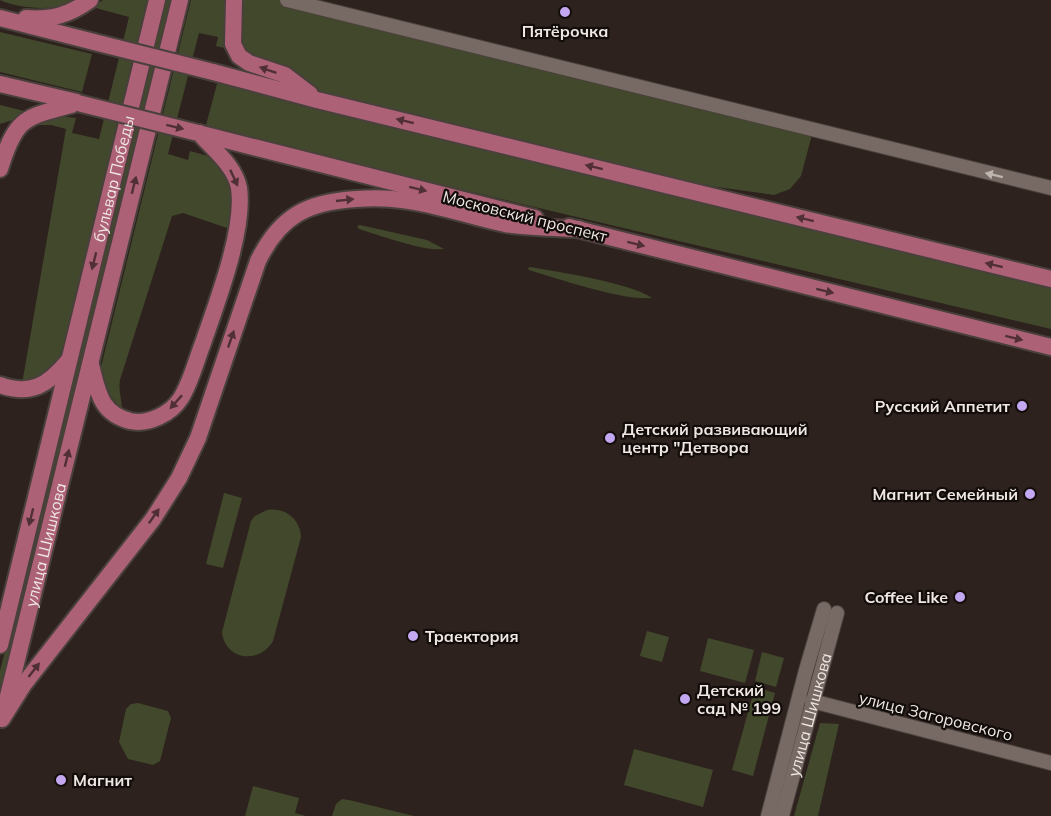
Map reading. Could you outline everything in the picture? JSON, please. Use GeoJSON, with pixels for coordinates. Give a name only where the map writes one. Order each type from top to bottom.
{"type":"FeatureCollection","features":[{"type":"Feature","properties":{"kind":"main road"},"geometry":{"type":"LineString","coordinates":[[0,17],[42,19],[72,13],[90,0]]}},
{"type":"Feature","properties":{"kind":"main road","name":"бульвар Победы"},"geometry":{"type":"LineString","coordinates":[[70,358],[157,0]]}},
{"type":"Feature","properties":{"kind":"main road","name":"бульвар Победы"},"geometry":{"type":"LineString","coordinates":[[91,364],[180,0]]}},
{"type":"Feature","properties":{"kind":"main road"},"geometry":{"type":"LineString","coordinates":[[234,0],[233,45],[239,56],[249,63],[285,75],[317,100]]}},
{"type":"Feature","properties":{"kind":"main road"},"geometry":{"type":"LineString","coordinates":[[0,17],[317,100],[1051,279]]}},
{"type":"Feature","properties":{"kind":"main road","name":"Московский проспект"},"geometry":{"type":"LineString","coordinates":[[0,84],[1051,347]]}},
{"type":"Feature","properties":{"kind":"main road"},"geometry":{"type":"LineString","coordinates":[[0,169],[10,139],[25,121],[36,114],[78,103]]}},
{"type":"Feature","properties":{"kind":"main road"},"geometry":{"type":"LineString","coordinates":[[91,364],[98,391],[106,409],[118,418],[135,422],[152,421],[166,412],[180,400],[189,382],[238,229],[240,207],[238,186],[233,173],[198,133]]}},
{"type":"Feature","properties":{"kind":"main road"},"geometry":{"type":"LineString","coordinates":[[1,723],[24,684],[153,519],[179,478],[198,438],[258,261],[266,244],[291,218],[306,208],[328,202],[378,198],[403,200],[507,224],[579,230]]}},
{"type":"Feature","properties":{"kind":"main road"},"geometry":{"type":"LineString","coordinates":[[0,385],[26,390],[35,388],[57,374],[70,358]]}},
{"type":"Feature","properties":{"kind":"main road","name":"улица Шишкова"},"geometry":{"type":"LineString","coordinates":[[0,645],[70,358]]}},
{"type":"Feature","properties":{"kind":"main road","name":"улица Шишкова"},"geometry":{"type":"LineString","coordinates":[[1,723],[91,364]]}},
{"type":"Feature","properties":{"kind":"street"},"geometry":{"type":"LineString","coordinates":[[287,0],[1051,188]]}},
{"type":"Feature","properties":{"kind":"street","name":"улица Шишкова"},"geometry":{"type":"LineString","coordinates":[[768,816],[806,670],[831,611],[812,701],[782,816]]}},
{"type":"Feature","properties":{"kind":"street","name":"улица Загоровского"},"geometry":{"type":"LineString","coordinates":[[812,701],[1051,763]]}},
{"type":"Feature","properties":{"kind":"green space"},"geometry":{"type":"Polygon","coordinates":[[[0,0],[78,0],[61,6],[39,8],[0,0]]]}},
{"type":"Feature","properties":{"kind":"green space"},"geometry":{"type":"Polygon","coordinates":[[[103,0],[147,0],[65,341],[58,360],[51,370],[22,384],[66,129],[34,124],[60,116],[76,118],[72,133],[99,139],[129,17],[92,7],[103,0]]]}},
{"type":"Feature","properties":{"kind":"green space"},"geometry":{"type":"Polygon","coordinates":[[[166,0],[174,0],[0,702],[0,671],[166,0]]]}},
{"type":"Feature","properties":{"kind":"green space"},"geometry":{"type":"Polygon","coordinates":[[[191,0],[227,0],[225,48],[216,46],[218,37],[199,33],[168,154],[188,160],[190,151],[215,158],[232,192],[233,208],[230,229],[183,213],[172,216],[120,380],[122,410],[109,394],[101,367],[191,0]]]}},
{"type":"Feature","properties":{"kind":"green space"},"geometry":{"type":"Polygon","coordinates":[[[234,0],[287,0],[813,131],[801,176],[790,189],[774,195],[695,184],[317,100],[249,63],[232,32],[234,0]]]}},
{"type":"Feature","properties":{"kind":"green space"},"geometry":{"type":"Polygon","coordinates":[[[0,32],[92,54],[82,92],[0,72],[0,32]]]}},
{"type":"Feature","properties":{"kind":"green space"},"geometry":{"type":"Polygon","coordinates":[[[218,80],[1051,288],[1051,329],[205,129],[218,80]]]}},
{"type":"Feature","properties":{"kind":"green space"},"geometry":{"type":"Polygon","coordinates":[[[0,105],[24,111],[25,114],[0,124],[0,105]]]}},
{"type":"Feature","properties":{"kind":"green space"},"geometry":{"type":"Polygon","coordinates":[[[357,226],[427,240],[444,249],[425,248],[402,242],[359,229],[357,226]]]}},
{"type":"Feature","properties":{"kind":"green space"},"geometry":{"type":"Polygon","coordinates":[[[530,267],[612,283],[652,298],[625,296],[591,288],[529,270],[530,267]]]}},
{"type":"Feature","properties":{"kind":"green space"},"geometry":{"type":"Polygon","coordinates":[[[224,493],[242,498],[223,568],[206,564],[224,493]]]}},
{"type":"Feature","properties":{"kind":"green space"},"geometry":{"type":"Polygon","coordinates":[[[267,510],[285,512],[295,520],[301,537],[273,641],[260,653],[244,656],[229,649],[222,632],[251,521],[255,516],[267,510]]]}},
{"type":"Feature","properties":{"kind":"green space"},"geometry":{"type":"Polygon","coordinates":[[[647,631],[669,637],[662,662],[640,656],[647,631]]]}},
{"type":"Feature","properties":{"kind":"green space"},"geometry":{"type":"Polygon","coordinates":[[[708,638],[754,650],[745,683],[700,671],[708,638]]]}},
{"type":"Feature","properties":{"kind":"green space"},"geometry":{"type":"Polygon","coordinates":[[[762,652],[784,658],[776,687],[755,681],[762,652]]]}},
{"type":"Feature","properties":{"kind":"green space"},"geometry":{"type":"Polygon","coordinates":[[[755,687],[775,693],[753,776],[732,770],[755,687]]]}},
{"type":"Feature","properties":{"kind":"green space"},"geometry":{"type":"Polygon","coordinates":[[[138,703],[168,711],[171,718],[160,761],[153,765],[128,759],[119,742],[126,709],[131,704],[138,703]]]}},
{"type":"Feature","properties":{"kind":"green space"},"geometry":{"type":"Polygon","coordinates":[[[820,723],[839,724],[818,816],[794,816],[820,723]]]}},
{"type":"Feature","properties":{"kind":"green space"},"geometry":{"type":"Polygon","coordinates":[[[634,749],[713,770],[703,807],[624,785],[634,749]]]}},
{"type":"Feature","properties":{"kind":"green space"},"geometry":{"type":"Polygon","coordinates":[[[253,786],[299,798],[295,813],[306,816],[245,816],[253,786]]]}},
{"type":"Feature","properties":{"kind":"green space"},"geometry":{"type":"Polygon","coordinates":[[[342,799],[414,816],[332,816],[336,804],[342,799]]]}},
{"type":"Feature","properties":{"kind":"place","name":"Пятёрочка"},"geometry":{"type":"Point","coordinates":[565,12]}},
{"type":"Feature","properties":{"kind":"place","name":"Русский Аппетит"},"geometry":{"type":"Point","coordinates":[1022,406]}},
{"type":"Feature","properties":{"kind":"place","name":"Детский развивающий центр \"Детвора"},"geometry":{"type":"Point","coordinates":[610,438]}},
{"type":"Feature","properties":{"kind":"place","name":"Магнит Семейный"},"geometry":{"type":"Point","coordinates":[1030,494]}},
{"type":"Feature","properties":{"kind":"place","name":"Coffee Like"},"geometry":{"type":"Point","coordinates":[960,597]}},
{"type":"Feature","properties":{"kind":"place","name":"Траектория"},"geometry":{"type":"Point","coordinates":[413,636]}},
{"type":"Feature","properties":{"kind":"place","name":"Детский сад № 199"},"geometry":{"type":"Point","coordinates":[685,699]}},
{"type":"Feature","properties":{"kind":"place","name":"Магнит"},"geometry":{"type":"Point","coordinates":[61,780]}}]}
